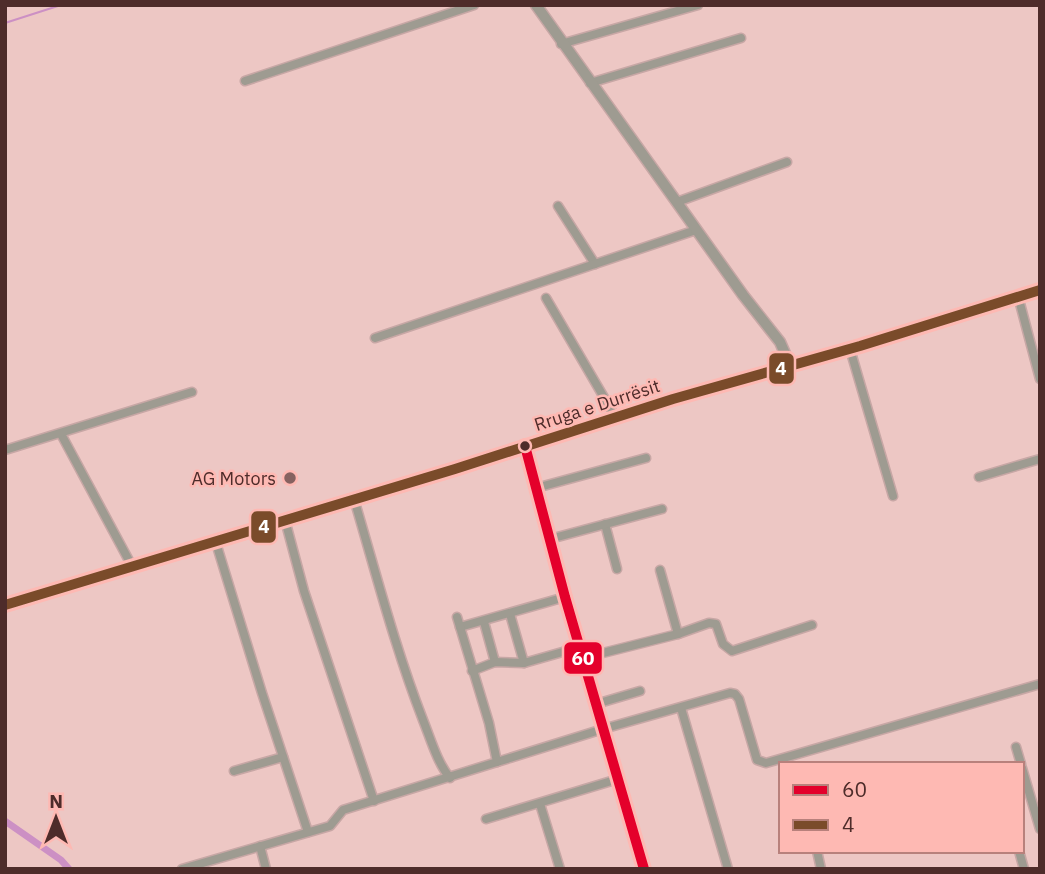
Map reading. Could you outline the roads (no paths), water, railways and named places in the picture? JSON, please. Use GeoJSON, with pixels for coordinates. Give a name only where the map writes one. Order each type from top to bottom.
{"type":"FeatureCollection","features":[{"type":"Feature","properties":{"kind":"main road","name":"Rruga e Durrësit"},"geometry":{"type":"LineString","coordinates":[[5,605],[1040,290]]}},
{"type":"Feature","properties":{"kind":"street"},"geometry":{"type":"LineString","coordinates":[[245,81],[474,5]]}},
{"type":"Feature","properties":{"kind":"street"},"geometry":{"type":"LineString","coordinates":[[536,5],[561,44],[780,342],[790,365]]}},
{"type":"Feature","properties":{"kind":"street"},"geometry":{"type":"LineString","coordinates":[[561,44],[698,5]]}},
{"type":"Feature","properties":{"kind":"street"},"geometry":{"type":"LineString","coordinates":[[590,83],[741,38]]}},
{"type":"Feature","properties":{"kind":"street"},"geometry":{"type":"LineString","coordinates":[[677,202],[786,162]]}},
{"type":"Feature","properties":{"kind":"street"},"geometry":{"type":"LineString","coordinates":[[558,206],[595,264]]}},
{"type":"Feature","properties":{"kind":"street"},"geometry":{"type":"LineString","coordinates":[[375,338],[696,230]]}},
{"type":"Feature","properties":{"kind":"street"},"geometry":{"type":"LineString","coordinates":[[1018,296],[1040,379]]}},
{"type":"Feature","properties":{"kind":"street"},"geometry":{"type":"LineString","coordinates":[[546,298],[616,418]]}},
{"type":"Feature","properties":{"kind":"street"},"geometry":{"type":"LineString","coordinates":[[850,349],[893,496]]}},
{"type":"Feature","properties":{"kind":"street"},"geometry":{"type":"LineString","coordinates":[[5,450],[192,392]]}},
{"type":"Feature","properties":{"kind":"street"},"geometry":{"type":"LineString","coordinates":[[61,434],[133,568]]}},
{"type":"Feature","properties":{"kind":"street"},"geometry":{"type":"LineString","coordinates":[[525,446],[565,597],[644,869]]}},
{"type":"Feature","properties":{"kind":"street"},"geometry":{"type":"LineString","coordinates":[[536,488],[646,458]]}},
{"type":"Feature","properties":{"kind":"street"},"geometry":{"type":"LineString","coordinates":[[979,477],[1040,459]]}},
{"type":"Feature","properties":{"kind":"street"},"geometry":{"type":"LineString","coordinates":[[354,499],[416,702],[443,769],[450,778]]}},
{"type":"Feature","properties":{"kind":"street"},"geometry":{"type":"LineString","coordinates":[[550,539],[662,509]]}},
{"type":"Feature","properties":{"kind":"street"},"geometry":{"type":"LineString","coordinates":[[285,520],[304,591],[374,801]]}},
{"type":"Feature","properties":{"kind":"street"},"geometry":{"type":"LineString","coordinates":[[605,524],[617,569]]}},
{"type":"Feature","properties":{"kind":"street"},"geometry":{"type":"LineString","coordinates":[[216,542],[308,832]]}},
{"type":"Feature","properties":{"kind":"street"},"geometry":{"type":"LineString","coordinates":[[660,570],[678,634]]}},
{"type":"Feature","properties":{"kind":"street"},"geometry":{"type":"LineString","coordinates":[[460,627],[565,597]]}},
{"type":"Feature","properties":{"kind":"street"},"geometry":{"type":"LineString","coordinates":[[510,614],[524,663]]}},
{"type":"Feature","properties":{"kind":"street"},"geometry":{"type":"LineString","coordinates":[[457,617],[489,723],[497,762]]}},
{"type":"Feature","properties":{"kind":"street"},"geometry":{"type":"LineString","coordinates":[[484,622],[495,662]]}},
{"type":"Feature","properties":{"kind":"street"},"geometry":{"type":"LineString","coordinates":[[583,658],[712,623],[718,627],[723,644],[732,651],[812,625]]}},
{"type":"Feature","properties":{"kind":"street"},"geometry":{"type":"LineString","coordinates":[[472,671],[495,662],[524,663],[580,647]]}},
{"type":"Feature","properties":{"kind":"street"},"geometry":{"type":"LineString","coordinates":[[182,869],[330,826],[344,810],[603,729],[735,694],[739,699],[757,760],[766,763],[788,761],[1040,684]]}},
{"type":"Feature","properties":{"kind":"street"},"geometry":{"type":"LineString","coordinates":[[596,704],[640,691]]}},
{"type":"Feature","properties":{"kind":"street"},"geometry":{"type":"LineString","coordinates":[[681,708],[728,869]]}},
{"type":"Feature","properties":{"kind":"street"},"geometry":{"type":"LineString","coordinates":[[1016,747],[1021,762]]}},
{"type":"Feature","properties":{"kind":"street"},"geometry":{"type":"LineString","coordinates":[[234,771],[283,757]]}},
{"type":"Feature","properties":{"kind":"street"},"geometry":{"type":"LineString","coordinates":[[1024,773],[1040,829]]}},
{"type":"Feature","properties":{"kind":"street"},"geometry":{"type":"LineString","coordinates":[[486,819],[618,779]]}},
{"type":"Feature","properties":{"kind":"street"},"geometry":{"type":"LineString","coordinates":[[540,804],[560,869]]}},
{"type":"Feature","properties":{"kind":"street"},"geometry":{"type":"LineString","coordinates":[[260,846],[266,869]]}},
{"type":"Feature","properties":{"kind":"waterway"},"geometry":{"type":"LineString","coordinates":[[5,23],[61,5]]}},
{"type":"Feature","properties":{"kind":"waterway"},"geometry":{"type":"LineString","coordinates":[[5,821],[61,860],[69,869]]}},
{"type":"Feature","properties":{"kind":"place","name":"AG Motors"},"geometry":{"type":"Point","coordinates":[290,478]}}]}
